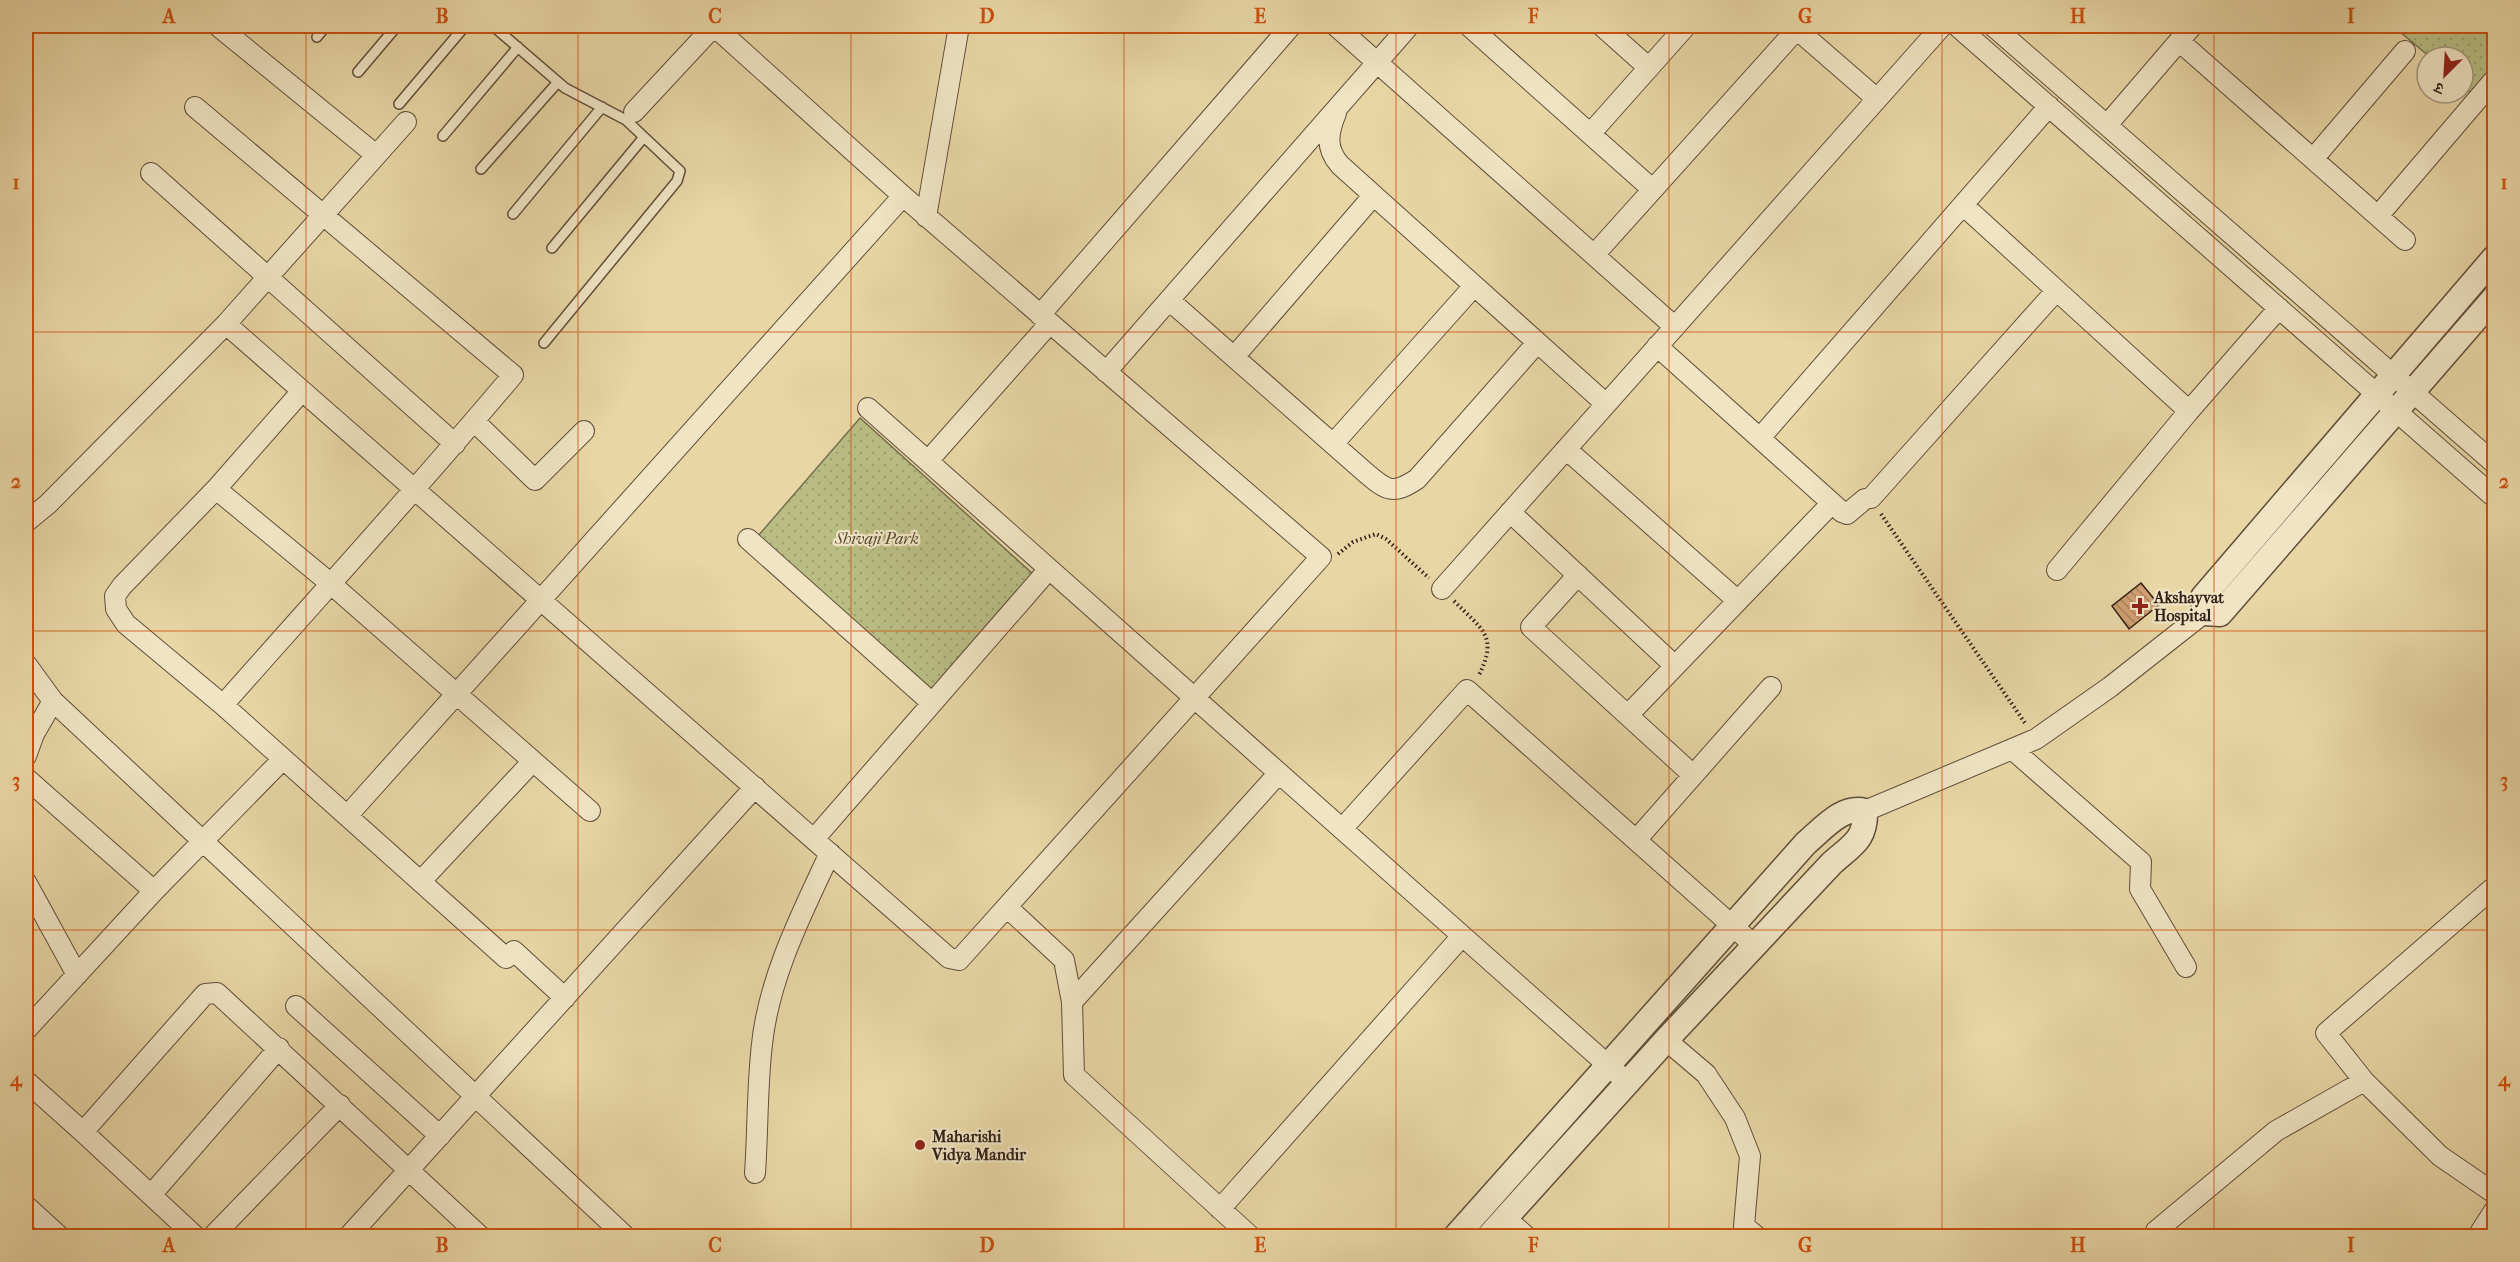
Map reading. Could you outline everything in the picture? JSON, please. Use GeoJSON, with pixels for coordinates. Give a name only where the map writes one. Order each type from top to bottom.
{"type":"FeatureCollection","features":[{"type":"Feature","properties":{"kind":"street"},"geometry":{"type":"LineString","coordinates":[[218,26],[376,155]]}},
{"type":"Feature","properties":{"kind":"street"},"geometry":{"type":"LineString","coordinates":[[226,324],[949,958],[959,960],[1321,557],[927,217],[714,26],[630,116]]}},
{"type":"Feature","properties":{"kind":"street"},"geometry":{"type":"LineString","coordinates":[[927,217],[959,26]]}},
{"type":"Feature","properties":{"kind":"street"},"geometry":{"type":"LineString","coordinates":[[928,461],[1292,26]]}},
{"type":"Feature","properties":{"kind":"street"},"geometry":{"type":"LineString","coordinates":[[1336,26],[1675,327]]}},
{"type":"Feature","properties":{"kind":"street"},"geometry":{"type":"LineString","coordinates":[[1106,372],[1409,26]]}},
{"type":"Feature","properties":{"kind":"street"},"geometry":{"type":"LineString","coordinates":[[1469,26],[1652,189]]}},
{"type":"Feature","properties":{"kind":"street"},"geometry":{"type":"LineString","coordinates":[[1602,26],[1649,68]]}},
{"type":"Feature","properties":{"kind":"street"},"geometry":{"type":"LineString","coordinates":[[1590,134],[1686,26]]}},
{"type":"Feature","properties":{"kind":"street"},"geometry":{"type":"LineString","coordinates":[[1442,589],[1942,26]]}},
{"type":"Feature","properties":{"kind":"street"},"geometry":{"type":"LineString","coordinates":[[1957,26],[2494,497]]}},
{"type":"Feature","properties":{"kind":"street"},"geometry":{"type":"LineString","coordinates":[[1993,26],[2494,463]]}},
{"type":"Feature","properties":{"kind":"street"},"geometry":{"type":"LineString","coordinates":[[2107,125],[2192,26]]}},
{"type":"Feature","properties":{"kind":"street"},"geometry":{"type":"LineString","coordinates":[[1594,255],[1795,27],[1877,99]]}},
{"type":"Feature","properties":{"kind":"street"},"geometry":{"type":"LineString","coordinates":[[2179,41],[2405,240]]}},
{"type":"Feature","properties":{"kind":"street"},"geometry":{"type":"LineString","coordinates":[[2313,159],[2405,51]]}},
{"type":"Feature","properties":{"kind":"street"},"geometry":{"type":"LineString","coordinates":[[2378,216],[2494,80]]}},
{"type":"Feature","properties":{"kind":"street"},"geometry":{"type":"LineString","coordinates":[[195,106],[513,375],[416,490],[330,583],[223,705]]}},
{"type":"Feature","properties":{"kind":"street"},"geometry":{"type":"LineString","coordinates":[[1760,438],[2049,106]]}},
{"type":"Feature","properties":{"kind":"street"},"geometry":{"type":"LineString","coordinates":[[1338,107],[1329,133],[1330,151],[1341,165],[1606,404]]}},
{"type":"Feature","properties":{"kind":"street"},"geometry":{"type":"LineString","coordinates":[[26,522],[48,504],[226,324],[376,155],[403,113]]}},
{"type":"Feature","properties":{"kind":"street"},"geometry":{"type":"LineString","coordinates":[[152,173],[455,444]]}},
{"type":"Feature","properties":{"kind":"street"},"geometry":{"type":"LineString","coordinates":[[347,816],[903,196]]}},
{"type":"Feature","properties":{"kind":"street"},"geometry":{"type":"LineString","coordinates":[[1234,357],[1373,196]]}},
{"type":"Feature","properties":{"kind":"street"},"geometry":{"type":"LineString","coordinates":[[1963,205],[2189,411]]}},
{"type":"Feature","properties":{"kind":"street"},"geometry":{"type":"LineString","coordinates":[[2204,613],[2204,597],[2376,393],[2494,258]]}},
{"type":"Feature","properties":{"kind":"street"},"geometry":{"type":"LineString","coordinates":[[1333,444],[1474,286]]}},
{"type":"Feature","properties":{"kind":"street"},"geometry":{"type":"LineString","coordinates":[[1658,346],[1847,514],[1864,499],[1871,498],[2056,291]]}},
{"type":"Feature","properties":{"kind":"street"},"geometry":{"type":"LineString","coordinates":[[1456,1236],[1806,843],[1839,816],[1855,808],[1865,811],[2036,739],[2110,687],[2204,613],[2220,614],[2494,298]]}},
{"type":"Feature","properties":{"kind":"street"},"geometry":{"type":"LineString","coordinates":[[1169,300],[1384,488],[1401,489],[1417,479],[1537,344]]}},
{"type":"Feature","properties":{"kind":"street"},"geometry":{"type":"LineString","coordinates":[[2057,570],[2189,411],[2279,308]]}},
{"type":"Feature","properties":{"kind":"street"},"geometry":{"type":"LineString","coordinates":[[302,390],[216,489],[115,596],[116,609],[126,624],[223,705],[506,958],[514,951],[565,998]]}},
{"type":"Feature","properties":{"kind":"street"},"geometry":{"type":"LineString","coordinates":[[868,408],[1628,1082]]}},
{"type":"Feature","properties":{"kind":"street"},"geometry":{"type":"LineString","coordinates":[[474,421],[535,480],[584,431]]}},
{"type":"Feature","properties":{"kind":"street"},"geometry":{"type":"LineString","coordinates":[[1566,449],[1738,601]]}},
{"type":"Feature","properties":{"kind":"street"},"geometry":{"type":"LineString","coordinates":[[216,489],[330,583],[590,811]]}},
{"type":"Feature","properties":{"kind":"street"},"geometry":{"type":"LineString","coordinates":[[1628,715],[1832,503]]}},
{"type":"Feature","properties":{"kind":"street"},"geometry":{"type":"LineString","coordinates":[[1510,512],[1674,665]]}},
{"type":"Feature","properties":{"kind":"street"},"geometry":{"type":"LineString","coordinates":[[747,539],[932,703]]}},
{"type":"Feature","properties":{"kind":"street"},"geometry":{"type":"LineString","coordinates":[[814,839],[1049,569]]}},
{"type":"Feature","properties":{"kind":"street"},"geometry":{"type":"LineString","coordinates":[[1578,575],[1531,627],[1693,775]]}},
{"type":"Feature","properties":{"kind":"street"},"geometry":{"type":"LineString","coordinates":[[26,664],[53,701],[625,1236]]}},
{"type":"Feature","properties":{"kind":"street"},"geometry":{"type":"LineString","coordinates":[[1637,839],[1771,687]]}},
{"type":"Feature","properties":{"kind":"street"},"geometry":{"type":"LineString","coordinates":[[1342,829],[1467,690],[1754,945]]}},
{"type":"Feature","properties":{"kind":"street"},"geometry":{"type":"LineString","coordinates":[[26,756],[34,734],[53,701]]}},
{"type":"Feature","properties":{"kind":"street"},"geometry":{"type":"LineString","coordinates":[[2012,749],[2141,861],[2140,889],[2186,967]]}},
{"type":"Feature","properties":{"kind":"street"},"geometry":{"type":"LineString","coordinates":[[26,1030],[154,891],[283,759]]}},
{"type":"Feature","properties":{"kind":"street"},"geometry":{"type":"LineString","coordinates":[[421,881],[533,761]]}},
{"type":"Feature","properties":{"kind":"street"},"geometry":{"type":"LineString","coordinates":[[1072,1002],[1279,773]]}},
{"type":"Feature","properties":{"kind":"street"},"geometry":{"type":"LineString","coordinates":[[26,778],[154,891]]}},
{"type":"Feature","properties":{"kind":"street"},"geometry":{"type":"LineString","coordinates":[[349,1236],[755,787]]}},
{"type":"Feature","properties":{"kind":"street"},"geometry":{"type":"LineString","coordinates":[[1489,1236],[1754,945],[1832,863],[1860,838],[1865,828],[1865,811]]}},
{"type":"Feature","properties":{"kind":"street"},"geometry":{"type":"LineString","coordinates":[[755,1173],[762,1042],[773,990],[799,920],[830,853]]}},
{"type":"Feature","properties":{"kind":"street"},"geometry":{"type":"LineString","coordinates":[[26,882],[76,975]]}},
{"type":"Feature","properties":{"kind":"street"},"geometry":{"type":"LineString","coordinates":[[2494,887],[2326,1033],[2364,1081],[2440,1156],[2494,1193]]}},
{"type":"Feature","properties":{"kind":"street"},"geometry":{"type":"LineString","coordinates":[[1007,907],[1064,960],[1072,1002],[1074,1075],[1250,1236]]}},
{"type":"Feature","properties":{"kind":"street"},"geometry":{"type":"LineString","coordinates":[[1220,1209],[1462,936]]}},
{"type":"Feature","properties":{"kind":"street"},"geometry":{"type":"LineString","coordinates":[[83,1132],[205,994],[217,993],[480,1236]]}},
{"type":"Feature","properties":{"kind":"street"},"geometry":{"type":"LineString","coordinates":[[296,1006],[440,1136]]}},
{"type":"Feature","properties":{"kind":"street"},"geometry":{"type":"LineString","coordinates":[[1666,1040],[1706,1074],[1735,1118],[1750,1156],[1744,1226],[1756,1236]]}},
{"type":"Feature","properties":{"kind":"street"},"geometry":{"type":"LineString","coordinates":[[151,1195],[279,1048]]}},
{"type":"Feature","properties":{"kind":"street"},"geometry":{"type":"LineString","coordinates":[[26,1081],[195,1236]]}},
{"type":"Feature","properties":{"kind":"street"},"geometry":{"type":"LineString","coordinates":[[2156,1236],[2156,1231],[2276,1131],[2364,1081]]}},
{"type":"Feature","properties":{"kind":"street"},"geometry":{"type":"LineString","coordinates":[[213,1236],[340,1105]]}},
{"type":"Feature","properties":{"kind":"street"},"geometry":{"type":"LineString","coordinates":[[26,1206],[59,1236]]}},
{"type":"Feature","properties":{"kind":"street"},"geometry":{"type":"LineString","coordinates":[[2478,1236],[2494,1211]]}},
{"type":"Feature","properties":{"kind":"street"},"geometry":{"type":"LineString","coordinates":[[1504,1218],[1526,1236]]}},
{"type":"Feature","properties":{"kind":"lane"},"geometry":{"type":"LineString","coordinates":[[318,36],[327,26]]}},
{"type":"Feature","properties":{"kind":"lane"},"geometry":{"type":"LineString","coordinates":[[358,72],[397,26]]}},
{"type":"Feature","properties":{"kind":"lane"},"geometry":{"type":"LineString","coordinates":[[403,113],[465,26]]}},
{"type":"Feature","properties":{"kind":"lane"},"geometry":{"type":"LineString","coordinates":[[493,26],[565,88],[602,107],[630,116],[644,137],[680,171],[677,181],[544,343]]}},
{"type":"Feature","properties":{"kind":"lane"},"geometry":{"type":"LineString","coordinates":[[443,136],[518,47]]}},
{"type":"Feature","properties":{"kind":"lane"},"geometry":{"type":"LineString","coordinates":[[481,169],[558,81]]}},
{"type":"Feature","properties":{"kind":"lane"},"geometry":{"type":"LineString","coordinates":[[513,214],[602,107]]}},
{"type":"Feature","properties":{"kind":"lane"},"geometry":{"type":"LineString","coordinates":[[552,248],[644,137]]}},
{"type":"Feature","properties":{"kind":"path"},"geometry":{"type":"LineString","coordinates":[[1871,498],[2036,739]]}},
{"type":"Feature","properties":{"kind":"path"},"geometry":{"type":"LineString","coordinates":[[1321,557],[1334,557],[1353,542],[1376,534],[1386,539],[1442,589],[1481,628],[1487,638],[1489,648],[1486,660],[1479,675],[1467,690]]}},
{"type":"Feature","properties":{"kind":"green space"},"geometry":{"type":"Polygon","coordinates":[[[2393,26],[2480,26],[2494,39],[2494,68],[2475,90],[2475,45],[2416,45],[2393,26]]]}},
{"type":"Feature","properties":{"kind":"green space","name":"Shivaji Park"},"geometry":{"type":"Polygon","coordinates":[[[860,418],[1033,574],[933,690],[758,536],[860,418]]]}},
{"type":"Feature","properties":{"kind":"building"},"geometry":{"type":"Polygon","coordinates":[[[2141,583],[2159,605],[2129,629],[2112,606],[2141,583]]]}},
{"type":"Feature","properties":{"kind":"place","name":"Akshayvat Hospital"},"geometry":{"type":"Point","coordinates":[2140,606]}},
{"type":"Feature","properties":{"kind":"place","name":"Maharishi Vidya Mandir"},"geometry":{"type":"Point","coordinates":[920,1145]}}]}
